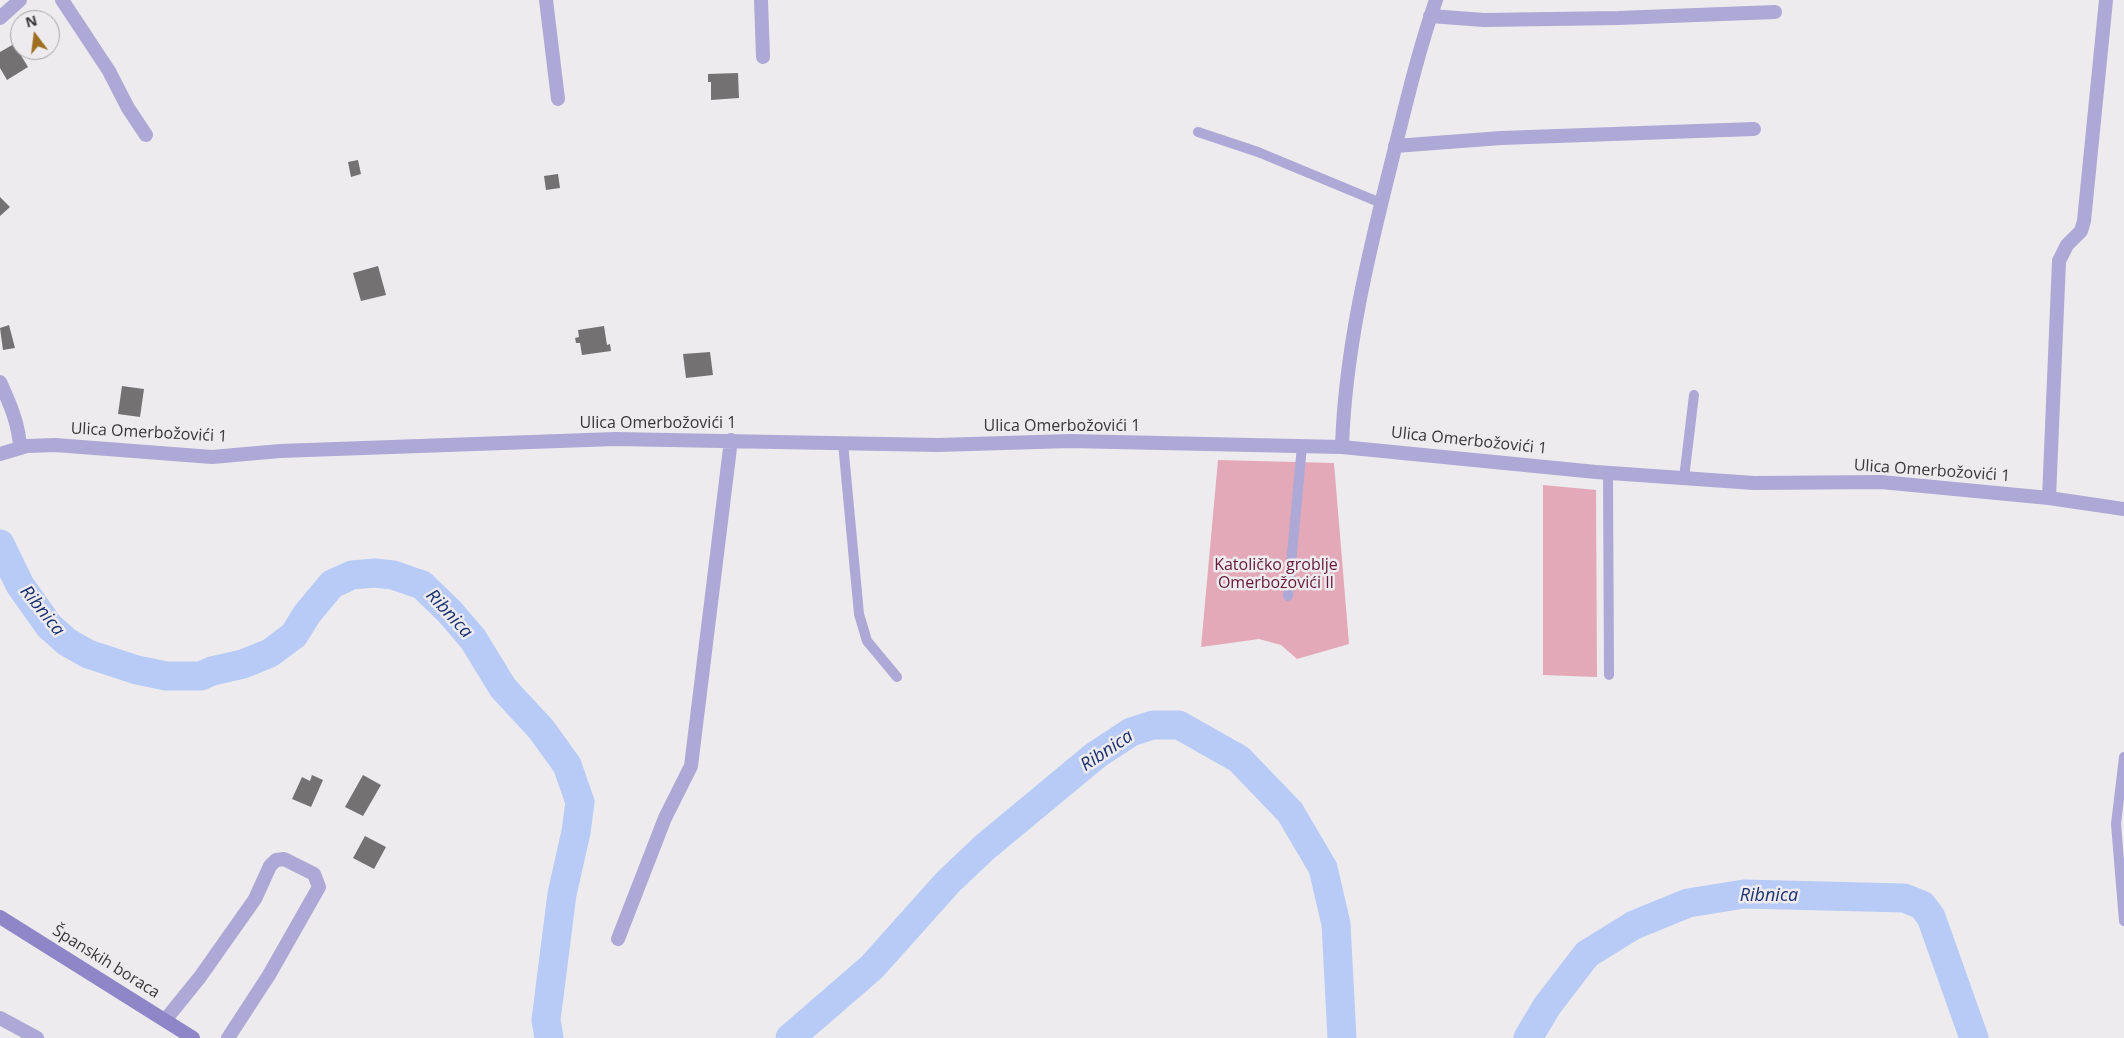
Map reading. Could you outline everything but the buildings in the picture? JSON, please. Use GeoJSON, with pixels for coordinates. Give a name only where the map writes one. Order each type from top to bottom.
{"type":"FeatureCollection","features":[{"type":"Feature","properties":{"kind":"main road","name":"Španskih boraca"},"geometry":{"type":"LineString","coordinates":[[0,916],[166,1019],[193,1038]]}},
{"type":"Feature","properties":{"kind":"street"},"geometry":{"type":"LineString","coordinates":[[0,18],[20,0]]}},
{"type":"Feature","properties":{"kind":"street"},"geometry":{"type":"LineString","coordinates":[[62,0],[109,70],[146,136]]}},
{"type":"Feature","properties":{"kind":"street"},"geometry":{"type":"LineString","coordinates":[[546,0],[558,99]]}},
{"type":"Feature","properties":{"kind":"street"},"geometry":{"type":"LineString","coordinates":[[761,0],[764,57]]}},
{"type":"Feature","properties":{"kind":"street"},"geometry":{"type":"LineString","coordinates":[[1342,447],[1348,370],[1366,258],[1410,86],[1436,0]]}},
{"type":"Feature","properties":{"kind":"street"},"geometry":{"type":"LineString","coordinates":[[2049,498],[2059,261],[2068,245],[2081,231],[2084,221],[2106,0]]}},
{"type":"Feature","properties":{"kind":"street"},"geometry":{"type":"LineString","coordinates":[[1430,16],[1494,20],[1618,18],[1774,12]]}},
{"type":"Feature","properties":{"kind":"street"},"geometry":{"type":"LineString","coordinates":[[1395,146],[1501,138],[1754,129]]}},
{"type":"Feature","properties":{"kind":"street"},"geometry":{"type":"LineString","coordinates":[[0,382],[19,431],[20,448]]}},
{"type":"Feature","properties":{"kind":"street","name":"Ulica Omerbožovići 1"},"geometry":{"type":"LineString","coordinates":[[3,453],[20,448],[55,445],[212,457],[280,451],[615,439],[938,445],[1070,441],[1342,447],[1608,472],[1754,483],[1881,482],[2049,498],[2124,509]]}},
{"type":"Feature","properties":{"kind":"street"},"geometry":{"type":"LineString","coordinates":[[618,939],[665,818],[691,766],[731,440]]}},
{"type":"Feature","properties":{"kind":"street"},"geometry":{"type":"LineString","coordinates":[[166,1019],[200,977],[255,899],[270,866],[276,860],[284,859],[314,874],[319,887],[269,975],[228,1038]]}},
{"type":"Feature","properties":{"kind":"street"},"geometry":{"type":"LineString","coordinates":[[0,1018],[37,1038]]}},
{"type":"Feature","properties":{"kind":"lane"},"geometry":{"type":"LineString","coordinates":[[1198,132],[1258,152],[1381,203]]}},
{"type":"Feature","properties":{"kind":"lane"},"geometry":{"type":"LineString","coordinates":[[1684,478],[1694,394]]}},
{"type":"Feature","properties":{"kind":"lane"},"geometry":{"type":"LineString","coordinates":[[843,443],[859,614],[867,641],[897,677]]}},
{"type":"Feature","properties":{"kind":"lane"},"geometry":{"type":"LineString","coordinates":[[1288,596],[1302,446]]}},
{"type":"Feature","properties":{"kind":"lane"},"geometry":{"type":"LineString","coordinates":[[1608,472],[1609,675]]}},
{"type":"Feature","properties":{"kind":"lane"},"geometry":{"type":"LineString","coordinates":[[2124,757],[2116,824],[2124,921]]}},
{"type":"Feature","properties":{"kind":"green space","name":"Katoličko groblje Omerbožovići II"},"geometry":{"type":"Polygon","coordinates":[[[1218,460],[1334,463],[1349,644],[1297,659],[1281,645],[1259,639],[1201,647],[1218,460]]]}},
{"type":"Feature","properties":{"kind":"green space"},"geometry":{"type":"Polygon","coordinates":[[[1543,485],[1596,490],[1597,677],[1543,675],[1543,485]]]}},
{"type":"Feature","properties":{"kind":"waterway","name":"Ribnica"},"geometry":{"type":"LineString","coordinates":[[0,544],[20,585],[49,626],[67,642],[88,654],[137,670],[166,676],[201,676],[212,671],[243,664],[270,653],[294,635],[307,614],[332,584],[352,575],[375,573],[393,575],[422,585],[449,611],[473,639],[503,688],[541,729],[567,765],[580,802],[576,832],[562,894],[546,1020],[549,1038]]}},
{"type":"Feature","properties":{"kind":"waterway","name":"Ribnica"},"geometry":{"type":"LineString","coordinates":[[790,1038],[872,967],[948,882],[985,847],[1096,755],[1131,732],[1153,725],[1179,725],[1239,759],[1290,812],[1323,868],[1336,924],[1342,1038]]}},
{"type":"Feature","properties":{"kind":"waterway","name":"Ribnica"},"geometry":{"type":"LineString","coordinates":[[1528,1038],[1547,1006],[1587,954],[1634,925],[1688,903],[1744,894],[1904,898],[1922,905],[1931,917],[1974,1038]]}}]}
